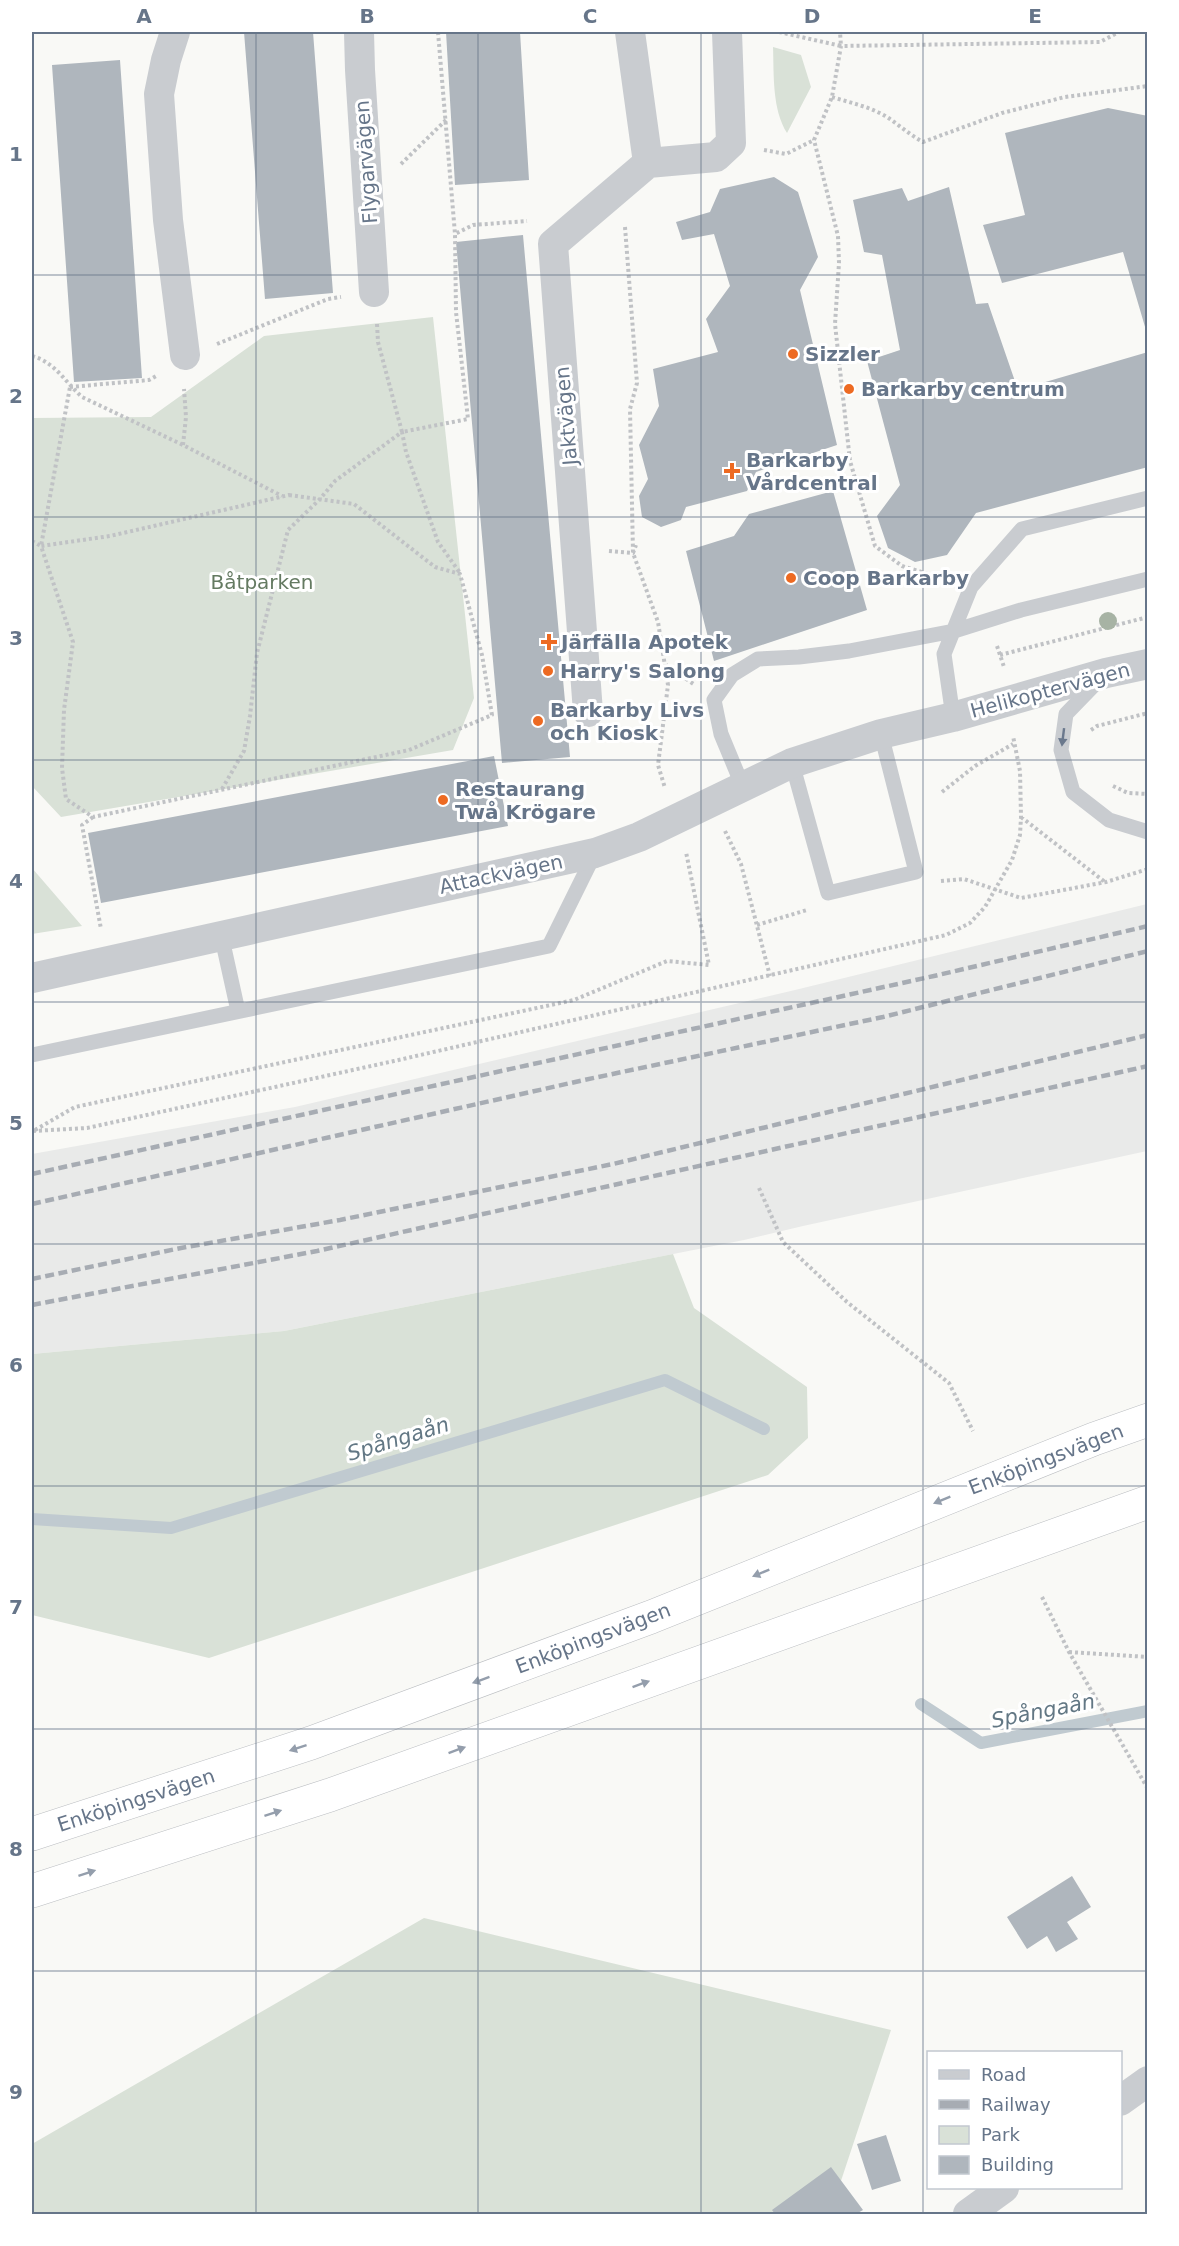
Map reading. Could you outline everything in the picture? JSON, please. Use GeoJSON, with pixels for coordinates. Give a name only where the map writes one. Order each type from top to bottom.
{"type":"FeatureCollection","features":[{"type":"Feature","properties":{"kind":"highway","name":"Enköpingsvägen"},"geometry":{"type":"LineString","coordinates":[[32,1834],[355,1727],[651,1617],[1094,1439],[1148,1420]]}},
{"type":"Feature","properties":{"kind":"highway"},"geometry":{"type":"LineString","coordinates":[[32,1891],[330,1795],[1148,1502]]}},
{"type":"Feature","properties":{"kind":"street"},"geometry":{"type":"LineString","coordinates":[[175,32],[159,94],[168,220],[185,355]]}},
{"type":"Feature","properties":{"kind":"street","name":"Flygarvägen"},"geometry":{"type":"LineString","coordinates":[[359,32],[374,292]]}},
{"type":"Feature","properties":{"kind":"street"},"geometry":{"type":"LineString","coordinates":[[630,32],[648,163]]}},
{"type":"Feature","properties":{"kind":"street"},"geometry":{"type":"LineString","coordinates":[[553,244],[648,163],[716,157],[731,143],[727,32]]}},
{"type":"Feature","properties":{"kind":"street","name":"Jaktvägen"},"geometry":{"type":"LineString","coordinates":[[553,244],[588,712]]}},
{"type":"Feature","properties":{"kind":"street","name":"Helikoptervägen"},"geometry":{"type":"LineString","coordinates":[[953,717],[1148,664]]}},
{"type":"Feature","properties":{"kind":"street","name":"Attackvägen"},"geometry":{"type":"LineString","coordinates":[[32,978],[595,853],[639,837],[680,831],[743,787],[792,763],[881,734],[953,717]]}},
{"type":"Feature","properties":{"kind":"street"},"geometry":{"type":"LineString","coordinates":[[1122,2100],[1148,2082]]}},
{"type":"Feature","properties":{"kind":"street"},"geometry":{"type":"LineString","coordinates":[[968,2214],[1001,2189]]}},
{"type":"Feature","properties":{"kind":"lane"},"geometry":{"type":"LineString","coordinates":[[953,717],[944,654],[972,587],[1022,529],[1148,498]]}},
{"type":"Feature","properties":{"kind":"lane"},"geometry":{"type":"LineString","coordinates":[[743,787],[721,734],[714,700],[732,675],[758,659],[849,651],[954,631],[1021,610],[1148,579]]}},
{"type":"Feature","properties":{"kind":"lane"},"geometry":{"type":"LineString","coordinates":[[1106,674],[1066,714],[1061,750],[1072,792],[1109,820],[1148,832]]}},
{"type":"Feature","properties":{"kind":"lane"},"geometry":{"type":"LineString","coordinates":[[792,763],[828,893],[916,872],[881,734]]}},
{"type":"Feature","properties":{"kind":"lane"},"geometry":{"type":"LineString","coordinates":[[32,1055],[549,946],[595,853]]}},
{"type":"Feature","properties":{"kind":"lane"},"geometry":{"type":"LineString","coordinates":[[222,934],[238,1011]]}},
{"type":"Feature","properties":{"kind":"path"},"geometry":{"type":"LineString","coordinates":[[222,789],[244,751],[257,652],[288,530],[335,481],[402,432],[468,419],[456,312],[455,234],[438,32]]}},
{"type":"Feature","properties":{"kind":"path"},"geometry":{"type":"LineString","coordinates":[[779,32],[840,46],[1100,42],[1119,32]]}},
{"type":"Feature","properties":{"kind":"path"},"geometry":{"type":"LineString","coordinates":[[840,32],[832,97],[814,140],[838,236],[839,263],[835,324],[850,461],[875,546],[902,566],[937,576]]}},
{"type":"Feature","properties":{"kind":"path"},"geometry":{"type":"LineString","coordinates":[[832,97],[865,107],[886,117],[923,142],[1002,113],[1065,98],[1148,86]]}},
{"type":"Feature","properties":{"kind":"path"},"geometry":{"type":"LineString","coordinates":[[368,196],[446,120]]}},
{"type":"Feature","properties":{"kind":"path"},"geometry":{"type":"LineString","coordinates":[[731,143],[786,154],[814,140]]}},
{"type":"Feature","properties":{"kind":"path"},"geometry":{"type":"LineString","coordinates":[[455,234],[473,225],[540,220],[551,228],[553,244]]}},
{"type":"Feature","properties":{"kind":"path"},"geometry":{"type":"LineString","coordinates":[[32,1131],[75,1107],[574,1000],[667,961],[709,965],[680,831],[658,765],[668,685],[658,622],[633,553],[630,409],[637,383],[624,224]]}},
{"type":"Feature","properties":{"kind":"path"},"geometry":{"type":"LineString","coordinates":[[70,387],[149,380],[185,355],[229,340],[328,299],[374,292],[378,342],[406,452],[438,542],[460,574],[482,655],[492,715],[409,750],[93,817],[82,825],[107,960]]}},
{"type":"Feature","properties":{"kind":"path"},"geometry":{"type":"LineString","coordinates":[[183,445],[186,417],[183,374],[185,355]]}},
{"type":"Feature","properties":{"kind":"path"},"geometry":{"type":"LineString","coordinates":[[32,356],[56,368],[70,387],[82,397],[282,496]]}},
{"type":"Feature","properties":{"kind":"path"},"geometry":{"type":"LineString","coordinates":[[70,387],[41,546],[73,642],[64,710],[62,768],[66,799],[93,817]]}},
{"type":"Feature","properties":{"kind":"path"},"geometry":{"type":"LineString","coordinates":[[32,542],[41,546],[110,536],[282,496],[354,504],[435,567],[460,574]]}},
{"type":"Feature","properties":{"kind":"path"},"geometry":{"type":"LineString","coordinates":[[32,1131],[87,1128],[946,935],[970,923],[985,907],[1012,860],[1020,835],[1020,771],[1013,744],[1014,701],[1000,655],[1148,617]]}},
{"type":"Feature","properties":{"kind":"path"},"geometry":{"type":"LineString","coordinates":[[665,665],[714,700]]}},
{"type":"Feature","properties":{"kind":"path"},"geometry":{"type":"LineString","coordinates":[[1089,732],[1097,726],[1148,713]]}},
{"type":"Feature","properties":{"kind":"path"},"geometry":{"type":"LineString","coordinates":[[942,792],[975,766],[1013,744]]}},
{"type":"Feature","properties":{"kind":"path"},"geometry":{"type":"LineString","coordinates":[[1107,782],[1128,793],[1148,794]]}},
{"type":"Feature","properties":{"kind":"path"},"geometry":{"type":"LineString","coordinates":[[1021,817],[1106,882]]}},
{"type":"Feature","properties":{"kind":"path"},"geometry":{"type":"LineString","coordinates":[[715,833],[725,830],[741,864],[770,976]]}},
{"type":"Feature","properties":{"kind":"path"},"geometry":{"type":"LineString","coordinates":[[916,872],[933,881],[964,879],[1021,898],[1106,882],[1148,869]]}},
{"type":"Feature","properties":{"kind":"path"},"geometry":{"type":"LineString","coordinates":[[757,925],[814,908],[828,893]]}},
{"type":"Feature","properties":{"kind":"path"},"geometry":{"type":"LineString","coordinates":[[759,1188],[783,1242],[847,1302],[949,1383],[973,1431]]}},
{"type":"Feature","properties":{"kind":"path"},"geometry":{"type":"LineString","coordinates":[[1042,1597],[1069,1652],[1139,1778],[1148,1790]]}},
{"type":"Feature","properties":{"kind":"path"},"geometry":{"type":"LineString","coordinates":[[1069,1652],[1148,1657]]}},
{"type":"Feature","properties":{"kind":"shaded area"},"geometry":{"type":"Polygon","coordinates":[[[1147,904],[1147,1151],[744,1240],[284,1331],[32,1354],[32,1154],[295,1107],[795,990],[1147,904]]]}},
{"type":"Feature","properties":{"kind":"green space"},"geometry":{"type":"Polygon","coordinates":[[[773,47],[801,55],[811,87],[787,133],[776,103],[773,47]]]}},
{"type":"Feature","properties":{"kind":"green space","name":"Båtparken"},"geometry":{"type":"Polygon","coordinates":[[[433,317],[474,698],[453,750],[61,817],[32,786],[32,418],[151,417],[264,336],[433,317]]]}},
{"type":"Feature","properties":{"kind":"green space"},"geometry":{"type":"Polygon","coordinates":[[[32,868],[82,926],[32,934],[32,868]]]}},
{"type":"Feature","properties":{"kind":"green space"},"geometry":{"type":"Polygon","coordinates":[[[673,1254],[694,1308],[807,1387],[808,1438],[768,1475],[209,1658],[32,1615],[32,1354],[284,1331],[673,1254]]]}},
{"type":"Feature","properties":{"kind":"green space"},"geometry":{"type":"Polygon","coordinates":[[[424,1918],[891,2030],[830,2214],[32,2214],[32,2144],[424,1918]]]}},
{"type":"Feature","properties":{"kind":"building"},"geometry":{"type":"Polygon","coordinates":[[[244,32],[313,32],[333,293],[265,299],[244,32]]]}},
{"type":"Feature","properties":{"kind":"building"},"geometry":{"type":"Polygon","coordinates":[[[446,32],[520,32],[529,180],[455,185],[446,32]]]}},
{"type":"Feature","properties":{"kind":"building"},"geometry":{"type":"Polygon","coordinates":[[[120,60],[142,378],[74,382],[52,65],[120,60]]]}},
{"type":"Feature","properties":{"kind":"building"},"geometry":{"type":"Polygon","coordinates":[[[1108,108],[1148,116],[1148,337],[1123,252],[1002,283],[983,225],[1025,215],[1005,133],[1108,108]]]}},
{"type":"Feature","properties":{"kind":"building"},"geometry":{"type":"Polygon","coordinates":[[[774,177],[798,192],[818,257],[800,290],[837,445],[756,472],[747,491],[686,507],[681,520],[661,527],[642,517],[639,496],[648,479],[639,445],[659,406],[653,369],[718,352],[706,319],[730,286],[714,234],[682,240],[676,222],[710,212],[720,189],[774,177]]]}},
{"type":"Feature","properties":{"kind":"building"},"geometry":{"type":"Polygon","coordinates":[[[949,187],[976,304],[988,303],[1018,390],[1148,352],[1148,467],[976,513],[947,555],[915,562],[888,548],[877,516],[900,485],[867,361],[900,350],[882,255],[864,252],[853,200],[902,188],[908,201],[949,187]]]}},
{"type":"Feature","properties":{"kind":"building"},"geometry":{"type":"Polygon","coordinates":[[[523,235],[570,757],[502,763],[456,242],[523,235]]]}},
{"type":"Feature","properties":{"kind":"building"},"geometry":{"type":"Polygon","coordinates":[[[833,491],[867,610],[714,661],[686,551],[734,536],[749,514],[833,491]]]}},
{"type":"Feature","properties":{"kind":"building"},"geometry":{"type":"Polygon","coordinates":[[[494,756],[508,826],[101,903],[88,833],[494,756]]]}},
{"type":"Feature","properties":{"kind":"building"},"geometry":{"type":"Polygon","coordinates":[[[1072,1876],[1091,1907],[1067,1922],[1078,1939],[1056,1952],[1047,1936],[1027,1949],[1007,1917],[1072,1876]]]}},
{"type":"Feature","properties":{"kind":"building"},"geometry":{"type":"Polygon","coordinates":[[[886,2135],[901,2181],[872,2190],[857,2144],[886,2135]]]}},
{"type":"Feature","properties":{"kind":"building"},"geometry":{"type":"Polygon","coordinates":[[[831,2167],[863,2210],[856,2214],[775,2214],[772,2210],[831,2167]]]}},
{"type":"Feature","properties":{"kind":"waterway","name":"Spångaån"},"geometry":{"type":"LineString","coordinates":[[32,1519],[171,1528],[665,1380],[764,1429]]}},
{"type":"Feature","properties":{"kind":"waterway","name":"Spångaån"},"geometry":{"type":"LineString","coordinates":[[921,1704],[981,1743],[1148,1711]]}},
{"type":"Feature","properties":{"kind":"railway"},"geometry":{"type":"LineString","coordinates":[[32,1174],[934,976],[1148,926]]}},
{"type":"Feature","properties":{"kind":"railway"},"geometry":{"type":"LineString","coordinates":[[32,1204],[584,1080],[883,1017],[1148,951]]}},
{"type":"Feature","properties":{"kind":"railway"},"geometry":{"type":"LineString","coordinates":[[32,1279],[181,1248],[340,1220],[613,1164],[1148,1035]]}},
{"type":"Feature","properties":{"kind":"railway"},"geometry":{"type":"LineString","coordinates":[[32,1305],[317,1251],[1148,1066]]}},
{"type":"Feature","properties":{"kind":"place","name":"Sizzler"},"geometry":{"type":"Point","coordinates":[793,354]}},
{"type":"Feature","properties":{"kind":"place","name":"Barkarby centrum"},"geometry":{"type":"Point","coordinates":[849,389]}},
{"type":"Feature","properties":{"kind":"place","name":"Barkarby Vårdcentral"},"geometry":{"type":"Point","coordinates":[732,471]}},
{"type":"Feature","properties":{"kind":"place","name":"Coop Barkarby"},"geometry":{"type":"Point","coordinates":[791,578]}},
{"type":"Feature","properties":{"kind":"place","name":"Järfälla Apotek"},"geometry":{"type":"Point","coordinates":[549,642]}},
{"type":"Feature","properties":{"kind":"place","name":"Harry's Salong"},"geometry":{"type":"Point","coordinates":[548,671]}},
{"type":"Feature","properties":{"kind":"place","name":"Barkarby Livs och Kiosk"},"geometry":{"type":"Point","coordinates":[538,721]}},
{"type":"Feature","properties":{"kind":"place","name":"Restaurang Twå Krögare"},"geometry":{"type":"Point","coordinates":[443,800]}}]}
